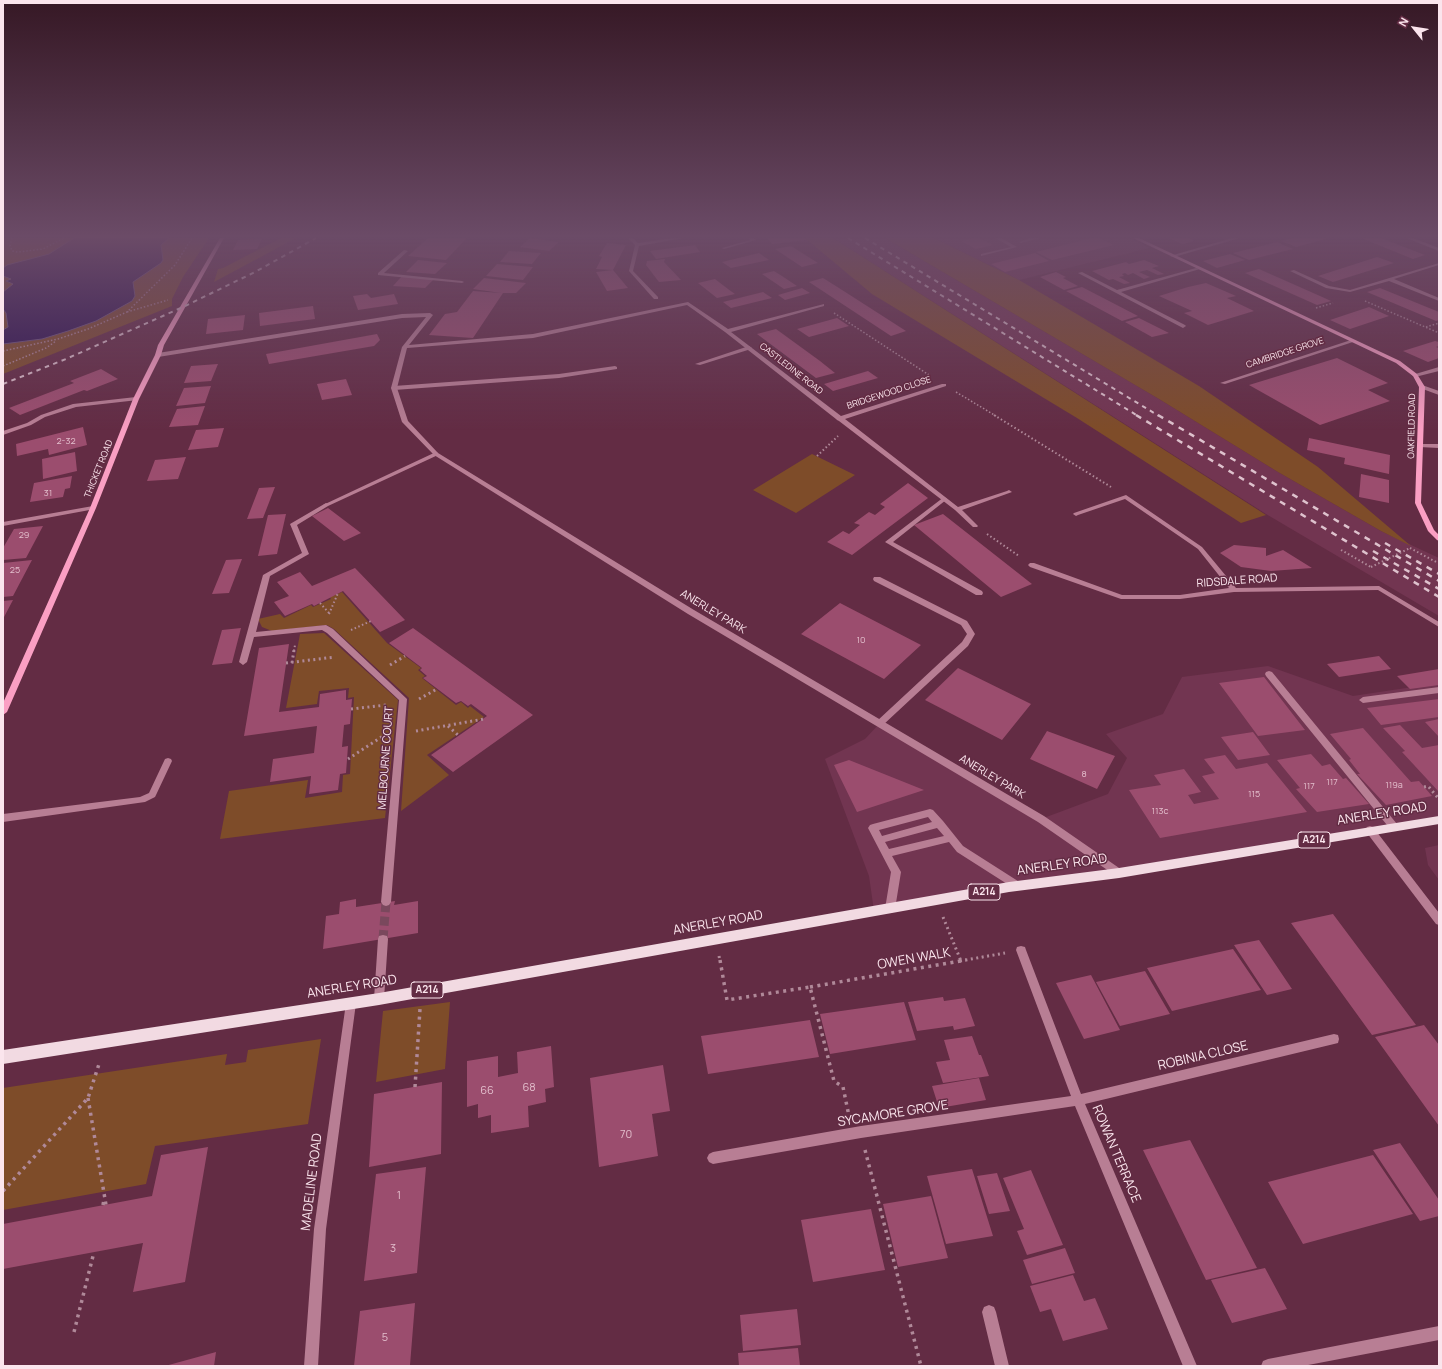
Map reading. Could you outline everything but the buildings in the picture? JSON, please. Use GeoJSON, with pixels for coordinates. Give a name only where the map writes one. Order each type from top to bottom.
{"type":"FeatureCollection","features":[{"type":"Feature","properties":{"kind":"main road","name":"ANERLEY ROAD"},"geometry":{"type":"LineString","coordinates":[[3,1057],[379,999],[1018,886],[1119,873],[1370,830],[1439,820]]}},
{"type":"Feature","properties":{"kind":"street","name":"THICKET ROAD"},"geometry":{"type":"LineString","coordinates":[[3,712],[93,508],[136,399],[158,355],[161,345],[185,302]]}},
{"type":"Feature","properties":{"kind":"street"},"geometry":{"type":"LineString","coordinates":[[1136,302],[1184,326]]}},
{"type":"Feature","properties":{"kind":"street","name":"OAKFIELD ROAD"},"geometry":{"type":"LineString","coordinates":[[1269,302],[1398,362],[1415,374],[1422,387],[1418,503],[1431,531],[1439,539]]}},
{"type":"Feature","properties":{"kind":"street","name":"CASTLEDINE ROAD"},"geometry":{"type":"LineString","coordinates":[[405,347],[534,336],[688,303],[727,331],[957,509],[975,526]]}},
{"type":"Feature","properties":{"kind":"street"},"geometry":{"type":"LineString","coordinates":[[727,331],[822,306]]}},
{"type":"Feature","properties":{"kind":"street"},"geometry":{"type":"LineString","coordinates":[[158,355],[402,316],[430,315],[405,347],[394,388],[558,376],[616,368]]}},
{"type":"Feature","properties":{"kind":"street","name":"CAMBRIDGE GROVE"},"geometry":{"type":"LineString","coordinates":[[1223,383],[1353,341]]}},
{"type":"Feature","properties":{"kind":"street"},"geometry":{"type":"LineString","coordinates":[[698,364],[749,348]]}},
{"type":"Feature","properties":{"kind":"street"},"geometry":{"type":"LineString","coordinates":[[1415,374],[1439,369]]}},
{"type":"Feature","properties":{"kind":"street","name":"BRIDGEWOOD CLOSE"},"geometry":{"type":"LineString","coordinates":[[839,419],[944,385]]}},
{"type":"Feature","properties":{"kind":"street"},"geometry":{"type":"LineString","coordinates":[[1422,387],[1439,393]]}},
{"type":"Feature","properties":{"kind":"street","name":"ANERLEY PARK"},"geometry":{"type":"LineString","coordinates":[[394,388],[405,422],[436,454],[574,542],[791,673],[880,723],[1041,819],[1119,873]]}},
{"type":"Feature","properties":{"kind":"street"},"geometry":{"type":"LineString","coordinates":[[3,433],[29,424],[43,416],[75,405],[136,399]]}},
{"type":"Feature","properties":{"kind":"street"},"geometry":{"type":"LineString","coordinates":[[1421,446],[1439,446]]}},
{"type":"Feature","properties":{"kind":"street"},"geometry":{"type":"LineString","coordinates":[[243,662],[267,574],[306,554],[293,524],[326,505],[436,454]]}},
{"type":"Feature","properties":{"kind":"street"},"geometry":{"type":"LineString","coordinates":[[957,509],[1009,492]]}},
{"type":"Feature","properties":{"kind":"street"},"geometry":{"type":"LineString","coordinates":[[1076,514],[1126,497],[1200,548],[1234,590]]}},
{"type":"Feature","properties":{"kind":"street"},"geometry":{"type":"LineString","coordinates":[[944,500],[888,542],[979,593]]}},
{"type":"Feature","properties":{"kind":"street"},"geometry":{"type":"LineString","coordinates":[[3,524],[93,508]]}},
{"type":"Feature","properties":{"kind":"street","name":"RIDSDALE ROAD"},"geometry":{"type":"LineString","coordinates":[[1032,565],[1121,597],[1180,597],[1234,590],[1378,588],[1439,624]]}},
{"type":"Feature","properties":{"kind":"street"},"geometry":{"type":"LineString","coordinates":[[877,579],[964,623],[971,634],[965,644],[880,723]]}},
{"type":"Feature","properties":{"kind":"street"},"geometry":{"type":"LineString","coordinates":[[251,635],[323,627]]}},
{"type":"Feature","properties":{"kind":"street","name":"MELBOURNE COURT"},"geometry":{"type":"LineString","coordinates":[[323,627],[330,630],[403,698],[386,902]]}},
{"type":"Feature","properties":{"kind":"street"},"geometry":{"type":"LineString","coordinates":[[1269,674],[1394,827]]}},
{"type":"Feature","properties":{"kind":"street"},"geometry":{"type":"LineString","coordinates":[[1363,700],[1439,690]]}},
{"type":"Feature","properties":{"kind":"street"},"geometry":{"type":"LineString","coordinates":[[3,818],[142,800],[152,796],[168,761]]}},
{"type":"Feature","properties":{"kind":"street"},"geometry":{"type":"LineString","coordinates":[[890,909],[896,872],[873,828],[930,813],[960,849],[1018,886]]}},
{"type":"Feature","properties":{"kind":"street"},"geometry":{"type":"LineString","coordinates":[[880,840],[940,824]]}},
{"type":"Feature","properties":{"kind":"street"},"geometry":{"type":"LineString","coordinates":[[1370,830],[1439,921]]}},
{"type":"Feature","properties":{"kind":"street"},"geometry":{"type":"LineString","coordinates":[[887,853],[951,838]]}},
{"type":"Feature","properties":{"kind":"street"},"geometry":{"type":"LineString","coordinates":[[379,999],[383,939]]}},
{"type":"Feature","properties":{"kind":"street","name":"ROWAN TERRACE"},"geometry":{"type":"LineString","coordinates":[[1021,950],[1078,1100],[1190,1366]]}},
{"type":"Feature","properties":{"kind":"street","name":"MADELINE ROAD"},"geometry":{"type":"LineString","coordinates":[[311,1366],[320,1229],[351,1003]]}},
{"type":"Feature","properties":{"kind":"street","name":"ROBINIA CLOSE"},"geometry":{"type":"LineString","coordinates":[[1078,1100],[1334,1040]]}},
{"type":"Feature","properties":{"kind":"street","name":"SYCAMORE GROVE"},"geometry":{"type":"LineString","coordinates":[[713,1158],[857,1133],[1078,1100]]}},
{"type":"Feature","properties":{"kind":"street"},"geometry":{"type":"LineString","coordinates":[[989,1312],[1002,1366]]}},
{"type":"Feature","properties":{"kind":"street"},"geometry":{"type":"LineString","coordinates":[[1268,1366],[1439,1332]]}},
{"type":"Feature","properties":{"kind":"path"},"geometry":{"type":"LineString","coordinates":[[127,312],[138,302]]}},
{"type":"Feature","properties":{"kind":"path"},"geometry":{"type":"LineString","coordinates":[[3,351],[58,339],[88,329],[127,312],[160,302]]}},
{"type":"Feature","properties":{"kind":"path"},"geometry":{"type":"LineString","coordinates":[[1368,302],[1439,333]]}},
{"type":"Feature","properties":{"kind":"path"},"geometry":{"type":"LineString","coordinates":[[822,306],[944,385],[1126,497]]}},
{"type":"Feature","properties":{"kind":"path"},"geometry":{"type":"LineString","coordinates":[[1426,327],[1439,323]]}},
{"type":"Feature","properties":{"kind":"path"},"geometry":{"type":"LineString","coordinates":[[3,366],[46,348],[58,339]]}},
{"type":"Feature","properties":{"kind":"path"},"geometry":{"type":"LineString","coordinates":[[817,456],[849,426]]}},
{"type":"Feature","properties":{"kind":"path"},"geometry":{"type":"LineString","coordinates":[[975,526],[1032,565]]}},
{"type":"Feature","properties":{"kind":"path"},"geometry":{"type":"LineString","coordinates":[[1341,550],[1371,567],[1410,548],[1438,563]]}},
{"type":"Feature","properties":{"kind":"path"},"geometry":{"type":"LineString","coordinates":[[323,627],[338,593]]}},
{"type":"Feature","properties":{"kind":"path"},"geometry":{"type":"LineString","coordinates":[[320,603],[329,614]]}},
{"type":"Feature","properties":{"kind":"path"},"geometry":{"type":"LineString","coordinates":[[286,663],[356,654]]}},
{"type":"Feature","properties":{"kind":"path"},"geometry":{"type":"LineString","coordinates":[[351,709],[402,704]]}},
{"type":"Feature","properties":{"kind":"path"},"geometry":{"type":"LineString","coordinates":[[348,759],[400,730],[447,726],[484,719]]}},
{"type":"Feature","properties":{"kind":"path"},"geometry":{"type":"LineString","coordinates":[[447,726],[459,736]]}},
{"type":"Feature","properties":{"kind":"path"},"geometry":{"type":"LineString","coordinates":[[1424,787],[1428,786],[1439,799]]}},
{"type":"Feature","properties":{"kind":"path"},"geometry":{"type":"LineString","coordinates":[[936,901],[961,961]]}},
{"type":"Feature","properties":{"kind":"path","name":"OWEN WALK"},"geometry":{"type":"LineString","coordinates":[[716,939],[727,1000],[1021,950]]}},
{"type":"Feature","properties":{"kind":"path"},"geometry":{"type":"LineString","coordinates":[[810,987],[834,1081],[843,1087],[857,1133],[921,1366]]}},
{"type":"Feature","properties":{"kind":"path"},"geometry":{"type":"LineString","coordinates":[[415,1087],[421,991]]}},
{"type":"Feature","properties":{"kind":"path"},"geometry":{"type":"LineString","coordinates":[[3,1191],[88,1098],[96,1074]]}},
{"type":"Feature","properties":{"kind":"path"},"geometry":{"type":"LineString","coordinates":[[88,1098],[105,1196],[105,1205]]}},
{"type":"Feature","properties":{"kind":"path"},"geometry":{"type":"LineString","coordinates":[[74,1332],[94,1252]]}},
{"type":"Feature","properties":{"kind":"shaded area"},"geometry":{"type":"Polygon","coordinates":[[[3,302],[172,302],[172,306],[3,374],[3,302]]]}},
{"type":"Feature","properties":{"kind":"shaded area"},"geometry":{"type":"Polygon","coordinates":[[[3,302],[130,302],[96,321],[68,331],[42,339],[3,344],[3,330],[8,327],[6,313],[3,309],[3,302]]]}},
{"type":"Feature","properties":{"kind":"shaded area"},"geometry":{"type":"Polygon","coordinates":[[[885,302],[933,302],[1266,515],[1241,523],[1077,418],[885,302]]]}},
{"type":"Feature","properties":{"kind":"shaded area"},"geometry":{"type":"Polygon","coordinates":[[[933,302],[994,302],[1159,399],[1278,472],[1381,531],[1439,558],[1439,616],[1266,514],[933,302]]]}},
{"type":"Feature","properties":{"kind":"shaded area"},"geometry":{"type":"Polygon","coordinates":[[[994,302],[1056,302],[1199,386],[1318,467],[1411,546],[1381,531],[1278,472],[1159,399],[994,302]]]}},
{"type":"Feature","properties":{"kind":"shaded area"},"geometry":{"type":"Polygon","coordinates":[[[812,454],[855,475],[796,513],[753,490],[812,454]]]}},
{"type":"Feature","properties":{"kind":"shaded area"},"geometry":{"type":"Polygon","coordinates":[[[342,592],[387,643],[421,668],[418,670],[425,676],[422,678],[456,705],[461,702],[468,708],[470,706],[484,717],[427,755],[449,775],[401,811],[409,698],[334,629],[327,625],[272,631],[262,627],[258,619],[280,614],[284,618],[311,605],[313,607],[331,599],[330,597],[342,592]]]}},
{"type":"Feature","properties":{"kind":"shaded area"},"geometry":{"type":"Polygon","coordinates":[[[324,633],[398,700],[385,818],[220,839],[229,791],[308,780],[305,798],[342,792],[343,775],[350,774],[354,697],[348,698],[349,688],[319,691],[317,704],[286,708],[300,634],[324,633]]]}},
{"type":"Feature","properties":{"kind":"shaded area"},"geometry":{"type":"Polygon","coordinates":[[[1268,666],[1353,696],[1439,683],[1439,820],[874,911],[869,876],[825,759],[865,739],[880,723],[1041,819],[1108,794],[1127,758],[1106,734],[1163,714],[1182,677],[1268,666]]]}},
{"type":"Feature","properties":{"kind":"shaded area"},"geometry":{"type":"Polygon","coordinates":[[[1439,845],[1439,880],[1428,865],[1425,848],[1439,845]]]}},
{"type":"Feature","properties":{"kind":"shaded area"},"geometry":{"type":"Polygon","coordinates":[[[450,1002],[445,1069],[376,1082],[383,1011],[450,1002]]]}},
{"type":"Feature","properties":{"kind":"shaded area"},"geometry":{"type":"Polygon","coordinates":[[[321,1039],[308,1124],[155,1146],[146,1184],[3,1210],[3,1088],[227,1054],[225,1065],[246,1062],[248,1050],[321,1039]]]}},
{"type":"Feature","properties":{"kind":"tunnel"},"geometry":{"type":"LineString","coordinates":[[383,939],[386,902]]}},
{"type":"Feature","properties":{"kind":"railway"},"geometry":{"type":"LineString","coordinates":[[3,384],[66,359],[194,302]]}},
{"type":"Feature","properties":{"kind":"railway"},"geometry":{"type":"LineString","coordinates":[[952,302],[1138,416]]}},
{"type":"Feature","properties":{"kind":"railway"},"geometry":{"type":"LineString","coordinates":[[971,302],[1159,416]]}},
{"type":"Feature","properties":{"kind":"railway"},"geometry":{"type":"LineString","coordinates":[[1136,415],[1439,597]]}},
{"type":"Feature","properties":{"kind":"railway"},"geometry":{"type":"LineString","coordinates":[[1158,415],[1439,581]]}},
{"type":"Feature","properties":{"kind":"railway"},"geometry":{"type":"LineString","coordinates":[[1385,543],[1439,574]]}},
{"type":"Feature","properties":{"kind":"railway"},"geometry":{"type":"LineString","coordinates":[[1373,551],[1439,589]]}}]}
